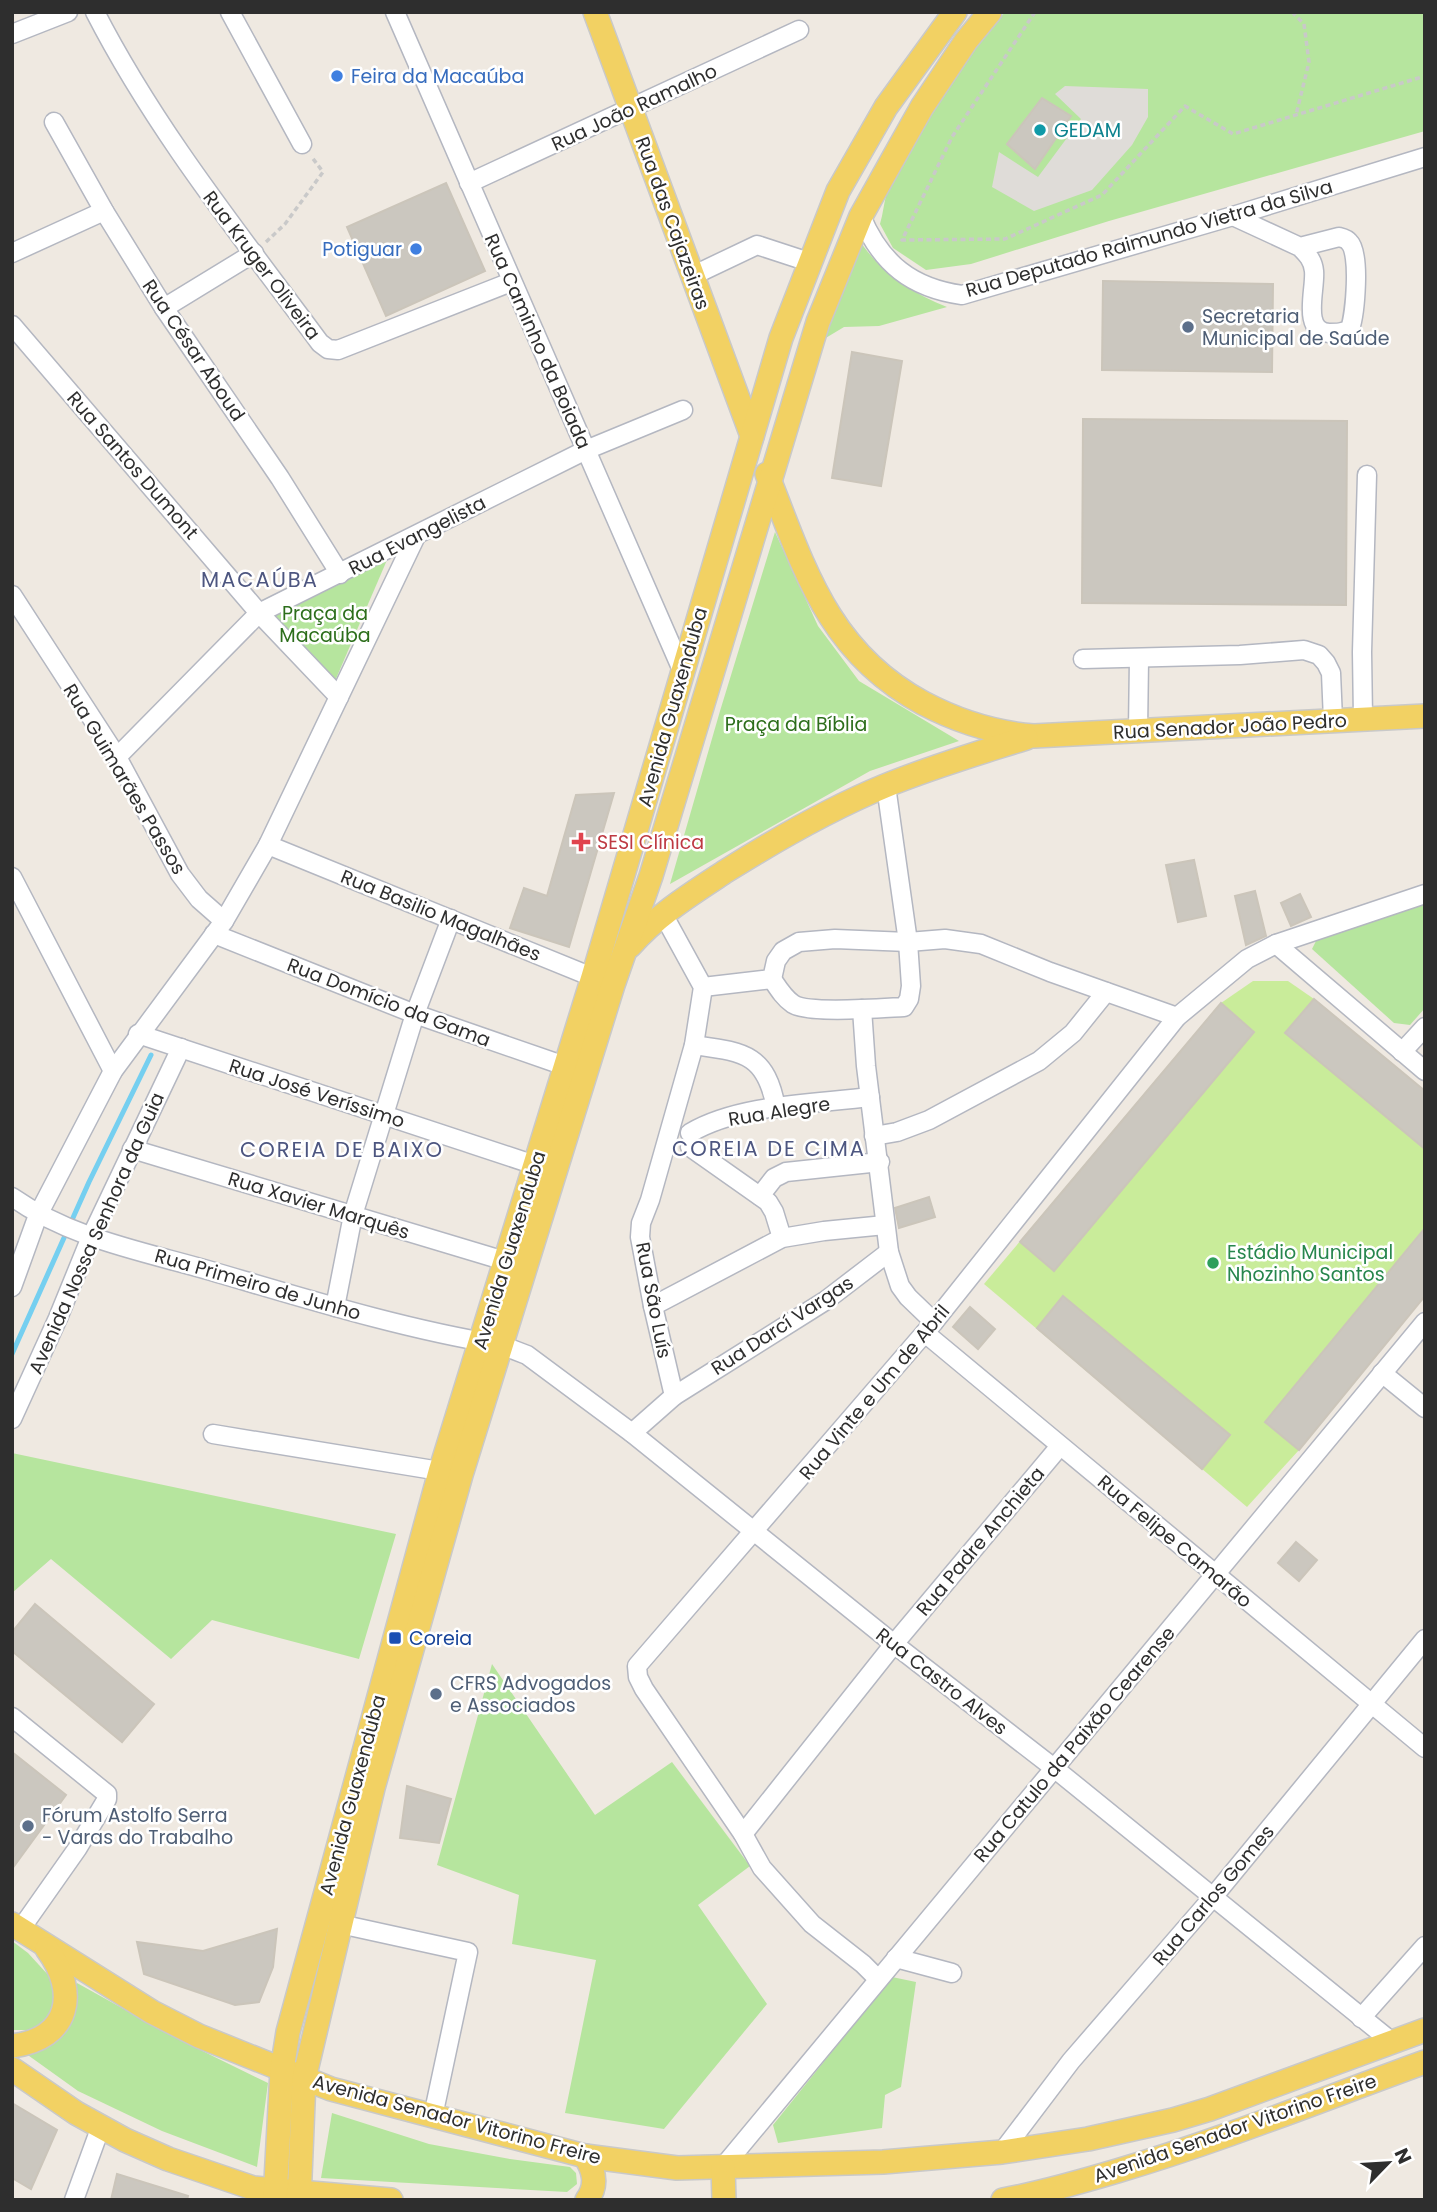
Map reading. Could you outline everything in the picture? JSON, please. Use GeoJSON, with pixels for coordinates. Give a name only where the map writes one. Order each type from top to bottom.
{"type":"FeatureCollection","features":[{"type":"Feature","properties":{"kind":"main road","name":"Rua das Cajazeiras"},"geometry":{"type":"LineString","coordinates":[[594,12],[751,433]]}},
{"type":"Feature","properties":{"kind":"main road","name":"Avenida Guaxenduba"},"geometry":{"type":"LineString","coordinates":[[276,2196],[282,2070],[288,2032],[451,1473],[603,981],[682,670],[751,433],[781,338],[838,191],[886,107],[955,12]]}},
{"type":"Feature","properties":{"kind":"main road","name":"Avenida Guaxenduba"},"geometry":{"type":"LineString","coordinates":[[491,1343],[505,1261],[565,1066],[603,981],[623,954],[651,876],[818,321],[861,216],[922,107],[985,16]]}},
{"type":"Feature","properties":{"kind":"main road"},"geometry":{"type":"LineString","coordinates":[[751,433],[768,432],[789,415]]}},
{"type":"Feature","properties":{"kind":"main road","name":"Rua Senador João Pedro"},"geometry":{"type":"LineString","coordinates":[[751,433],[805,569],[839,631],[872,669],[907,694],[966,723],[1008,734],[1034,736],[1425,716]]}},
{"type":"Feature","properties":{"kind":"main road"},"geometry":{"type":"LineString","coordinates":[[651,876],[653,842],[695,701],[692,681],[682,670]]}},
{"type":"Feature","properties":{"kind":"main road","name":"Rua Senador João Pedro"},"geometry":{"type":"LineString","coordinates":[[623,954],[663,914],[760,850],[829,811],[961,758],[1034,736]]}},
{"type":"Feature","properties":{"kind":"main road","name":"Avenida Guaxenduba"},"geometry":{"type":"LineString","coordinates":[[299,2197],[304,2080],[451,1473]]}},
{"type":"Feature","properties":{"kind":"main road","name":"Avenida Senador Vitorino Freire"},"geometry":{"type":"LineString","coordinates":[[16,1927],[152,2012],[199,2036],[304,2080],[585,2155],[677,2168],[883,2162],[1002,2152],[1088,2139],[1173,2120],[1251,2095],[1425,2030]]}},
{"type":"Feature","properties":{"kind":"main road"},"geometry":{"type":"LineString","coordinates":[[12,2046],[46,2036],[57,2026],[64,2012],[63,1982],[45,1945]]}},
{"type":"Feature","properties":{"kind":"main road"},"geometry":{"type":"LineString","coordinates":[[243,2054],[262,2052],[277,2044],[288,2032]]}},
{"type":"Feature","properties":{"kind":"main road","name":"Avenida Senador Vitorino Freire"},"geometry":{"type":"LineString","coordinates":[[1003,2200],[1053,2189],[1150,2161],[1422,2066]]}},
{"type":"Feature","properties":{"kind":"main road"},"geometry":{"type":"LineString","coordinates":[[12,2069],[76,2113],[168,2159],[276,2196],[391,2200]]}},
{"type":"Feature","properties":{"kind":"main road"},"geometry":{"type":"LineString","coordinates":[[585,2155],[594,2179],[593,2192],[587,2200]]}},
{"type":"Feature","properties":{"kind":"main road"},"geometry":{"type":"LineString","coordinates":[[723,2167],[724,2200]]}},
{"type":"Feature","properties":{"kind":"street"},"geometry":{"type":"LineString","coordinates":[[12,34],[68,12]]}},
{"type":"Feature","properties":{"kind":"street","name":"Rua Kruger Oliveira"},"geometry":{"type":"LineString","coordinates":[[95,12],[122,65],[193,172],[320,343],[328,349],[338,350],[511,282]]}},
{"type":"Feature","properties":{"kind":"street"},"geometry":{"type":"LineString","coordinates":[[230,12],[302,144]]}},
{"type":"Feature","properties":{"kind":"street","name":"Rua Caminho da Boiada"},"geometry":{"type":"LineString","coordinates":[[395,12],[682,670]]}},
{"type":"Feature","properties":{"kind":"street","name":"Rua João Ramalho"},"geometry":{"type":"LineString","coordinates":[[469,183],[799,30]]}},
{"type":"Feature","properties":{"kind":"street","name":"Rua César Aboud"},"geometry":{"type":"LineString","coordinates":[[54,122],[104,211],[164,308],[281,478],[340,573]]}},
{"type":"Feature","properties":{"kind":"street","name":"Rua Deputado Raimundo Vietra da Silva"},"geometry":{"type":"LineString","coordinates":[[861,216],[882,253],[918,284],[962,295],[1425,157]]}},
{"type":"Feature","properties":{"kind":"street"},"geometry":{"type":"LineString","coordinates":[[12,253],[104,211]]}},
{"type":"Feature","properties":{"kind":"street"},"geometry":{"type":"LineString","coordinates":[[1233,216],[1300,247],[1308,255],[1314,271],[1312,317],[1315,326],[1321,332],[1340,334],[1350,329],[1355,316],[1355,253],[1349,242],[1339,237],[1300,247]]}},
{"type":"Feature","properties":{"kind":"street"},"geometry":{"type":"LineString","coordinates":[[692,276],[757,244],[809,262]]}},
{"type":"Feature","properties":{"kind":"street"},"geometry":{"type":"LineString","coordinates":[[164,308],[254,253]]}},
{"type":"Feature","properties":{"kind":"street","name":"Rua Santos Dumont"},"geometry":{"type":"LineString","coordinates":[[12,325],[259,613],[339,697]]}},
{"type":"Feature","properties":{"kind":"street","name":"Rua Evangelista"},"geometry":{"type":"LineString","coordinates":[[117,757],[259,613],[586,450],[683,410]]}},
{"type":"Feature","properties":{"kind":"street"},"geometry":{"type":"LineString","coordinates":[[1363,718],[1367,475]]}},
{"type":"Feature","properties":{"kind":"street"},"geometry":{"type":"LineString","coordinates":[[12,1287],[113,1070],[219,927],[268,845],[416,536]]}},
{"type":"Feature","properties":{"kind":"street","name":"Rua Guimarães Passos"},"geometry":{"type":"LineString","coordinates":[[12,595],[117,757],[180,874],[219,927]]}},
{"type":"Feature","properties":{"kind":"street"},"geometry":{"type":"LineString","coordinates":[[1083,659],[1240,655],[1304,650],[1319,655],[1331,673],[1333,720]]}},
{"type":"Feature","properties":{"kind":"street"},"geometry":{"type":"LineString","coordinates":[[1138,731],[1139,659]]}},
{"type":"Feature","properties":{"kind":"street"},"geometry":{"type":"LineString","coordinates":[[886,786],[908,942],[911,985],[909,999],[904,1007],[862,1009],[795,1006],[772,979],[776,961],[783,951],[799,942],[835,939],[908,942],[945,939],[981,944],[1050,972],[1177,1017]]}},
{"type":"Feature","properties":{"kind":"street","name":"Rua Basilio Magalhães"},"geometry":{"type":"LineString","coordinates":[[268,845],[603,981]]}},
{"type":"Feature","properties":{"kind":"street"},"geometry":{"type":"LineString","coordinates":[[12,877],[113,1070]]}},
{"type":"Feature","properties":{"kind":"street","name":"Rua Vinte e Um de Abril"},"geometry":{"type":"LineString","coordinates":[[878,1979],[812,1924],[762,1868],[743,1833],[645,1689],[637,1666],[930,1328],[1177,1017],[1247,959],[1276,944],[1425,894]]}},
{"type":"Feature","properties":{"kind":"street"},"geometry":{"type":"LineString","coordinates":[[663,914],[703,987],[772,979]]}},
{"type":"Feature","properties":{"kind":"street"},"geometry":{"type":"LineString","coordinates":[[335,1307],[353,1216],[415,1014],[451,919]]}},
{"type":"Feature","properties":{"kind":"street","name":"Rua Domício da Gama"},"geometry":{"type":"LineString","coordinates":[[219,927],[415,1014],[565,1066]]}},
{"type":"Feature","properties":{"kind":"street"},"geometry":{"type":"LineString","coordinates":[[1276,944],[1425,1071]]}},
{"type":"Feature","properties":{"kind":"street","name":"Rua São Luís"},"geometry":{"type":"LineString","coordinates":[[674,1396],[640,1237],[641,1223],[694,1045],[703,987]]}},
{"type":"Feature","properties":{"kind":"street"},"geometry":{"type":"LineString","coordinates":[[874,1136],[897,1132],[929,1120],[1039,1061],[1073,1033],[1106,992]]}},
{"type":"Feature","properties":{"kind":"street","name":"Rua Felipe Camarão"},"geometry":{"type":"LineString","coordinates":[[862,1009],[889,1252],[900,1286],[930,1328],[1060,1446],[1425,1748]]}},
{"type":"Feature","properties":{"kind":"street"},"geometry":{"type":"LineString","coordinates":[[1402,1052],[1425,1027]]}},
{"type":"Feature","properties":{"kind":"street","name":"Rua José Veríssimo"},"geometry":{"type":"LineString","coordinates":[[138,1034],[535,1165]]}},
{"type":"Feature","properties":{"kind":"street"},"geometry":{"type":"LineString","coordinates":[[694,1045],[736,1051],[749,1057],[767,1076],[776,1108]]}},
{"type":"Feature","properties":{"kind":"street","name":"Avenida Nossa Senhora da Guia"},"geometry":{"type":"LineString","coordinates":[[12,1419],[58,1318],[85,1235],[132,1149],[181,1048]]}},
{"type":"Feature","properties":{"kind":"street","name":"Rua Alegre"},"geometry":{"type":"LineString","coordinates":[[760,1196],[690,1140],[705,1124],[776,1108],[870,1097]]}},
{"type":"Feature","properties":{"kind":"street","name":"Rua Xavier Marquês"},"geometry":{"type":"LineString","coordinates":[[132,1149],[505,1261]]}},
{"type":"Feature","properties":{"kind":"street"},"geometry":{"type":"LineString","coordinates":[[782,1238],[775,1213],[760,1196],[774,1178],[786,1172],[880,1162]]}},
{"type":"Feature","properties":{"kind":"street","name":"Rua Primeiro de Junho"},"geometry":{"type":"LineString","coordinates":[[12,1197],[45,1218],[85,1235],[335,1307],[491,1343]]}},
{"type":"Feature","properties":{"kind":"street"},"geometry":{"type":"LineString","coordinates":[[653,1306],[782,1238],[885,1225]]}},
{"type":"Feature","properties":{"kind":"street","name":"Rua Darcí Vargas"},"geometry":{"type":"LineString","coordinates":[[674,1396],[825,1301],[889,1252]]}},
{"type":"Feature","properties":{"kind":"street","name":"Rua Catulo da Paixão Cearense"},"geometry":{"type":"LineString","coordinates":[[723,2167],[1425,1322]]}},
{"type":"Feature","properties":{"kind":"street","name":"Rua Castro Alves"},"geometry":{"type":"LineString","coordinates":[[491,1343],[527,1355],[632,1433],[894,1644],[1054,1768],[1392,2042]]}},
{"type":"Feature","properties":{"kind":"street"},"geometry":{"type":"LineString","coordinates":[[1382,1373],[1425,1408]]}},
{"type":"Feature","properties":{"kind":"street"},"geometry":{"type":"LineString","coordinates":[[632,1433],[674,1396]]}},
{"type":"Feature","properties":{"kind":"street"},"geometry":{"type":"LineString","coordinates":[[213,1434],[451,1473]]}},
{"type":"Feature","properties":{"kind":"street","name":"Rua Padre Anchieta"},"geometry":{"type":"LineString","coordinates":[[743,1833],[894,1644],[1060,1446]]}},
{"type":"Feature","properties":{"kind":"street","name":"Rua Carlos Gomes"},"geometry":{"type":"LineString","coordinates":[[1002,2152],[1071,2061],[1213,1897],[1425,1639]]}},
{"type":"Feature","properties":{"kind":"street"},"geometry":{"type":"LineString","coordinates":[[12,1717],[107,1794],[107,1799],[77,1849],[16,1927]]}},
{"type":"Feature","properties":{"kind":"street"},"geometry":{"type":"LineString","coordinates":[[340,1924],[468,1952],[433,2116]]}},
{"type":"Feature","properties":{"kind":"street"},"geometry":{"type":"LineString","coordinates":[[1361,2018],[1425,1946]]}},
{"type":"Feature","properties":{"kind":"street"},"geometry":{"type":"LineString","coordinates":[[896,1958],[952,1973]]}},
{"type":"Feature","properties":{"kind":"street"},"geometry":{"type":"LineString","coordinates":[[74,2200],[101,2126]]}},
{"type":"Feature","properties":{"kind":"path"},"geometry":{"type":"LineString","coordinates":[[1035,12],[952,137],[902,240],[1005,239],[1102,195],[1185,106],[1233,134],[1425,76]]}},
{"type":"Feature","properties":{"kind":"path"},"geometry":{"type":"LineString","coordinates":[[1292,12],[1304,24],[1309,62],[1296,115]]}},
{"type":"Feature","properties":{"kind":"path"},"geometry":{"type":"LineString","coordinates":[[254,253],[285,224],[323,172],[302,144]]}},
{"type":"Feature","properties":{"kind":"green space"},"geometry":{"type":"Polygon","coordinates":[[[1005,12],[1425,12],[1425,131],[1109,221],[971,264],[926,270],[893,248],[880,224],[887,192],[896,168],[922,120],[954,74],[1005,12]]]}},
{"type":"Feature","properties":{"kind":"green space"},"geometry":{"type":"Polygon","coordinates":[[[858,238],[876,261],[897,280],[947,307],[879,326],[844,327],[819,342],[858,238]]]}},
{"type":"Feature","properties":{"kind":"green space","name":"Praça da Bíblia"},"geometry":{"type":"Polygon","coordinates":[[[775,532],[818,626],[859,681],[959,741],[870,771],[670,884],[720,711],[775,532]]]}},
{"type":"Feature","properties":{"kind":"green space","name":"Praça da Macaúba"},"geometry":{"type":"Polygon","coordinates":[[[387,560],[335,681],[270,615],[387,560]]]}},
{"type":"Feature","properties":{"kind":"green space"},"geometry":{"type":"Polygon","coordinates":[[[1425,902],[1425,1008],[1410,1025],[1394,1023],[1312,949],[1318,937],[1425,902]]]}},
{"type":"Feature","properties":{"kind":"green space","name":"Estádio Municipal Nhozinho Santos"},"geometry":{"type":"Polygon","coordinates":[[[1253,981],[1288,981],[1314,999],[1425,1091],[1425,1296],[1299,1450],[1247,1507],[984,1284],[1221,1003],[1253,981]]]}},
{"type":"Feature","properties":{"kind":"green space"},"geometry":{"type":"Polygon","coordinates":[[[12,1453],[396,1534],[359,1659],[212,1620],[171,1659],[51,1559],[12,1593],[12,1453]]]}},
{"type":"Feature","properties":{"kind":"green space"},"geometry":{"type":"Polygon","coordinates":[[[492,1664],[595,1815],[672,1762],[750,1866],[698,1905],[767,2004],[664,2129],[565,2113],[596,1960],[512,1944],[519,1895],[437,1865],[492,1664]]]}},
{"type":"Feature","properties":{"kind":"green space"},"geometry":{"type":"Polygon","coordinates":[[[12,1941],[28,1953],[50,1977],[56,1989],[56,2011],[36,2030],[12,2030],[12,1941]]]}},
{"type":"Feature","properties":{"kind":"green space"},"geometry":{"type":"Polygon","coordinates":[[[892,1977],[916,1982],[901,2087],[885,2095],[882,2128],[778,2143],[773,2125],[892,1977]]]}},
{"type":"Feature","properties":{"kind":"green space"},"geometry":{"type":"Polygon","coordinates":[[[77,1983],[176,2038],[268,2083],[257,2167],[162,2131],[78,2091],[25,2053],[51,2041],[66,2029],[74,2012],[77,1983]]]}},
{"type":"Feature","properties":{"kind":"green space"},"geometry":{"type":"Polygon","coordinates":[[[332,2113],[429,2144],[570,2167],[576,2173],[577,2184],[567,2192],[321,2178],[332,2113]]]}},
{"type":"Feature","properties":{"kind":"shaded area"},"geometry":{"type":"Polygon","coordinates":[[[1065,86],[1148,89],[1148,117],[1132,145],[1092,190],[1034,211],[992,187],[999,152],[1038,177],[1081,119],[1055,94],[1065,86]]]}},
{"type":"Feature","properties":{"kind":"building","name":"GEDAM"},"geometry":{"type":"Polygon","coordinates":[[[1042,98],[1071,116],[1035,169],[1007,144],[1042,98]]]}},
{"type":"Feature","properties":{"kind":"building","name":"Potiguar"},"geometry":{"type":"Polygon","coordinates":[[[446,183],[485,271],[386,316],[347,227],[446,183]]]}},
{"type":"Feature","properties":{"kind":"building","name":"Secretaria Municipal de Saúde"},"geometry":{"type":"Polygon","coordinates":[[[1103,281],[1273,284],[1272,372],[1102,370],[1103,281]]]}},
{"type":"Feature","properties":{"kind":"building"},"geometry":{"type":"Polygon","coordinates":[[[852,352],[902,361],[881,486],[832,478],[852,352]]]}},
{"type":"Feature","properties":{"kind":"building"},"geometry":{"type":"Polygon","coordinates":[[[1083,419],[1347,421],[1346,605],[1082,603],[1083,419]]]}},
{"type":"Feature","properties":{"kind":"building","name":"SESI Clínica"},"geometry":{"type":"Polygon","coordinates":[[[614,793],[569,947],[510,928],[524,888],[547,896],[576,795],[614,793]]]}},
{"type":"Feature","properties":{"kind":"building"},"geometry":{"type":"Polygon","coordinates":[[[1194,860],[1206,916],[1178,922],[1166,865],[1194,860]]]}},
{"type":"Feature","properties":{"kind":"building"},"geometry":{"type":"Polygon","coordinates":[[[1255,891],[1266,936],[1246,945],[1235,896],[1255,891]]]}},
{"type":"Feature","properties":{"kind":"building"},"geometry":{"type":"Polygon","coordinates":[[[1300,894],[1311,917],[1291,926],[1281,903],[1300,894]]]}},
{"type":"Feature","properties":{"kind":"building"},"geometry":{"type":"Polygon","coordinates":[[[1314,999],[1425,1091],[1425,1149],[1285,1033],[1314,999]]]}},
{"type":"Feature","properties":{"kind":"building"},"geometry":{"type":"Polygon","coordinates":[[[1221,1003],[1254,1032],[1054,1271],[1020,1242],[1221,1003]]]}},
{"type":"Feature","properties":{"kind":"building"},"geometry":{"type":"Polygon","coordinates":[[[929,1197],[935,1217],[899,1228],[895,1208],[929,1197]]]}},
{"type":"Feature","properties":{"kind":"building"},"geometry":{"type":"Polygon","coordinates":[[[1425,1228],[1425,1296],[1299,1450],[1265,1422],[1425,1228]]]}},
{"type":"Feature","properties":{"kind":"building"},"geometry":{"type":"Polygon","coordinates":[[[1063,1296],[1230,1435],[1202,1469],[1037,1328],[1063,1296]]]}},
{"type":"Feature","properties":{"kind":"building"},"geometry":{"type":"Polygon","coordinates":[[[970,1307],[995,1329],[978,1349],[953,1327],[970,1307]]]}},
{"type":"Feature","properties":{"kind":"building"},"geometry":{"type":"Polygon","coordinates":[[[1296,1542],[1317,1560],[1299,1581],[1278,1563],[1296,1542]]]}},
{"type":"Feature","properties":{"kind":"building"},"geometry":{"type":"Polygon","coordinates":[[[35,1604],[154,1704],[122,1742],[12,1651],[12,1632],[35,1604]]]}},
{"type":"Feature","properties":{"kind":"building","name":"Fórum Astolfo Serra - Varas do Trabalho"},"geometry":{"type":"Polygon","coordinates":[[[12,1752],[66,1795],[12,1869],[12,1752]]]}},
{"type":"Feature","properties":{"kind":"building"},"geometry":{"type":"Polygon","coordinates":[[[407,1786],[451,1799],[439,1843],[400,1838],[407,1786]]]}},
{"type":"Feature","properties":{"kind":"building"},"geometry":{"type":"Polygon","coordinates":[[[277,1929],[273,1967],[259,2002],[235,2005],[144,1974],[137,1942],[203,1951],[277,1929]]]}},
{"type":"Feature","properties":{"kind":"building"},"geometry":{"type":"Polygon","coordinates":[[[12,2103],[57,2130],[31,2189],[12,2178],[12,2103]]]}},
{"type":"Feature","properties":{"kind":"building"},"geometry":{"type":"Polygon","coordinates":[[[117,2174],[188,2196],[187,2200],[111,2200],[117,2174]]]}},
{"type":"Feature","properties":{"kind":"waterway"},"geometry":{"type":"LineString","coordinates":[[12,1354],[89,1182],[151,1055]]}},
{"type":"Feature","properties":{"kind":"place","name":"Feira da Macaúba"},"geometry":{"type":"Point","coordinates":[337,76]}},
{"type":"Feature","properties":{"kind":"place","name":"GEDAM"},"geometry":{"type":"Point","coordinates":[1040,130]}},
{"type":"Feature","properties":{"kind":"place","name":"Potiguar"},"geometry":{"type":"Point","coordinates":[416,249]}},
{"type":"Feature","properties":{"kind":"place","name":"Secretaria Municipal de Saúde"},"geometry":{"type":"Point","coordinates":[1188,327]}},
{"type":"Feature","properties":{"kind":"place","name":"SESI Clínica"},"geometry":{"type":"Point","coordinates":[581,842]}},
{"type":"Feature","properties":{"kind":"place","name":"Estádio Municipal Nhozinho Santos"},"geometry":{"type":"Point","coordinates":[1213,1263]}},
{"type":"Feature","properties":{"kind":"place","name":"Coreia"},"geometry":{"type":"Point","coordinates":[395,1638]}},
{"type":"Feature","properties":{"kind":"place","name":"CFRS Advogados e Associados"},"geometry":{"type":"Point","coordinates":[436,1694]}},
{"type":"Feature","properties":{"kind":"place","name":"Fórum Astolfo Serra - Varas do Trabalho"},"geometry":{"type":"Point","coordinates":[28,1826]}},
{"type":"Feature","properties":{"kind":"district","name":"MACAÚBA"},"geometry":{"type":"Point","coordinates":[260,580]}},
{"type":"Feature","properties":{"kind":"district","name":"COREIA DE CIMA"},"geometry":{"type":"Point","coordinates":[769,1149]}},
{"type":"Feature","properties":{"kind":"district","name":"COREIA DE BAIXO"},"geometry":{"type":"Point","coordinates":[342,1150]}}]}
